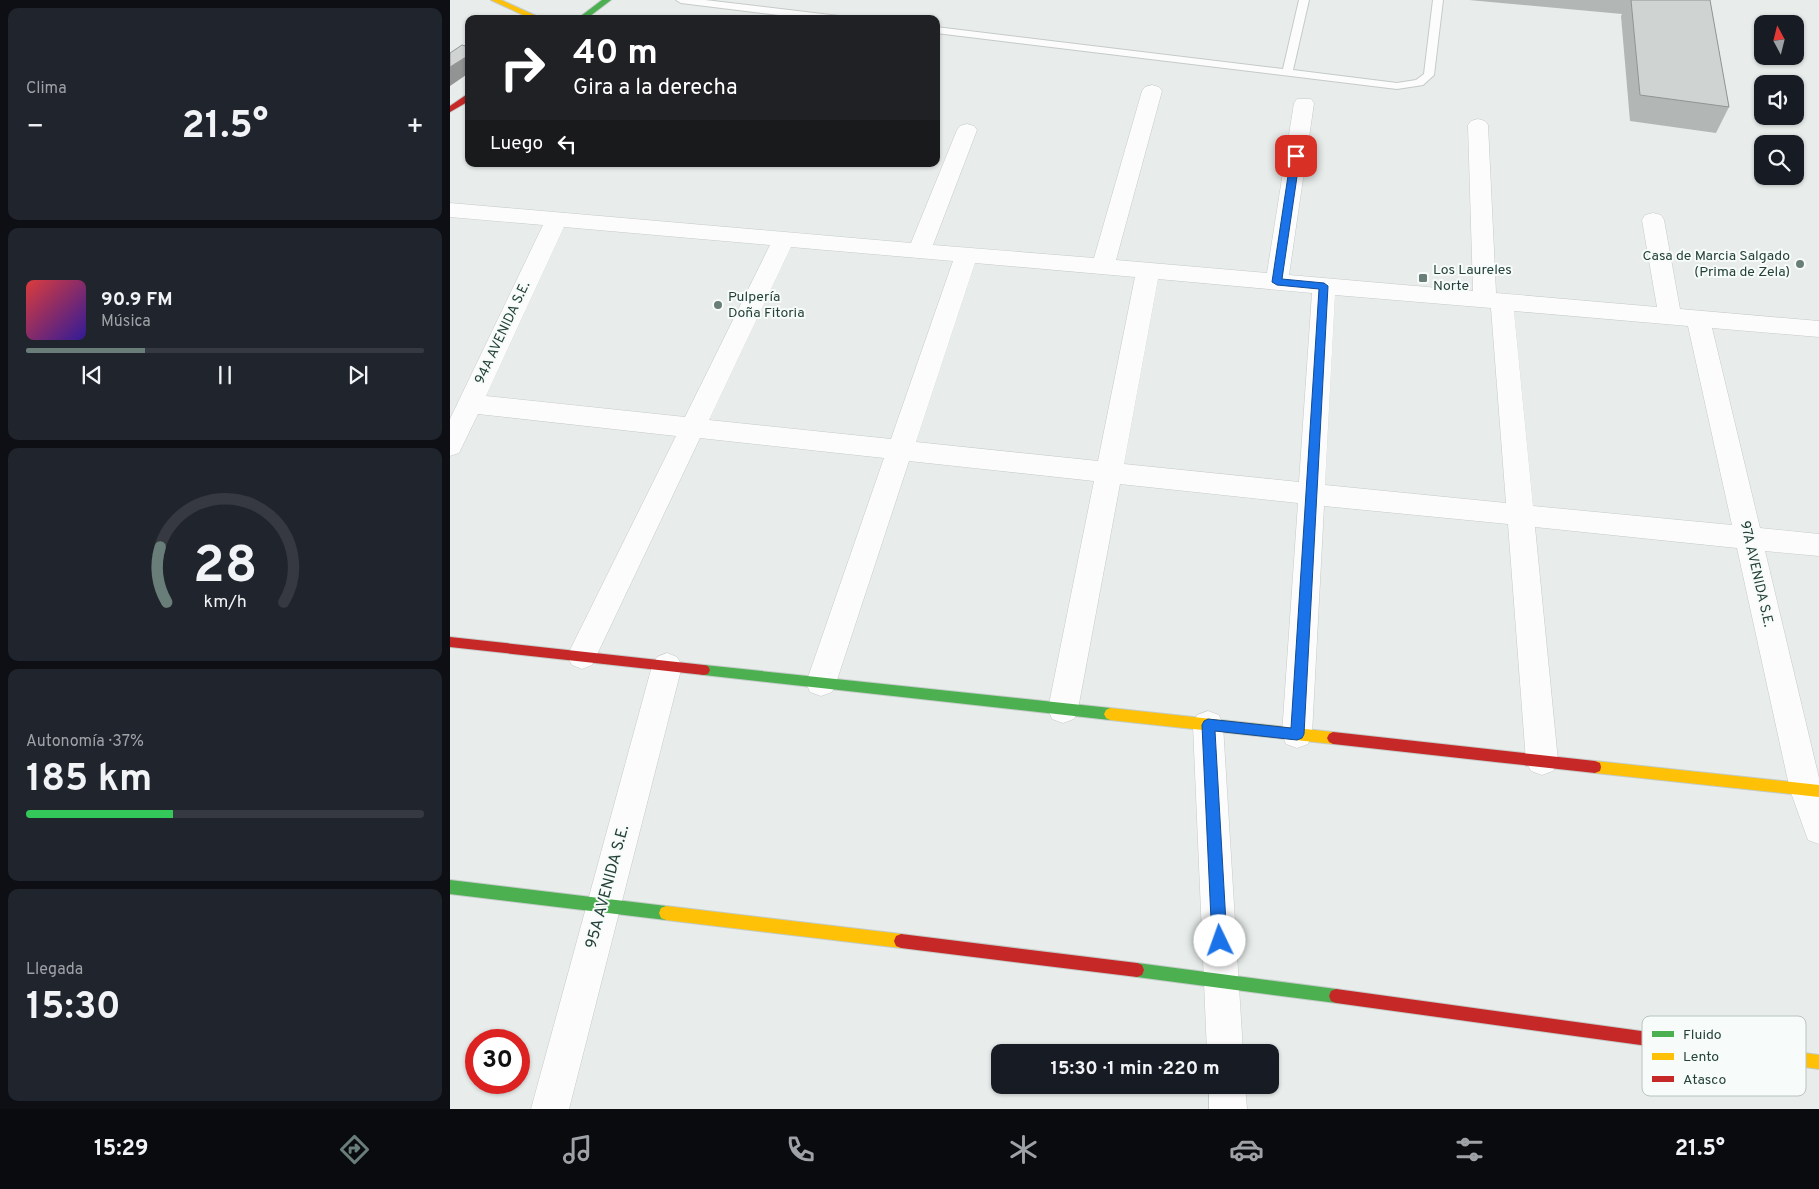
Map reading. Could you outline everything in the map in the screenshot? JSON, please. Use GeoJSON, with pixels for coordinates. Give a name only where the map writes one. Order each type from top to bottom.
{"type":"FeatureCollection","features":[{"type":"Feature","properties":{"kind":"street"},"geometry":{"type":"LineString","coordinates":[[495,0],[530,15]]}},
{"type":"Feature","properties":{"kind":"street"},"geometry":{"type":"LineString","coordinates":[[586,15],[607,0]]}},
{"type":"Feature","properties":{"kind":"street"},"geometry":{"type":"LineString","coordinates":[[1104,267],[1152,91]]}},
{"type":"Feature","properties":{"kind":"street"},"geometry":{"type":"LineString","coordinates":[[450,110],[465,100]]}},
{"type":"Feature","properties":{"kind":"street"},"geometry":{"type":"LineString","coordinates":[[1277,282],[1304,103]]}},
{"type":"Feature","properties":{"kind":"street"},"geometry":{"type":"LineString","coordinates":[[1478,125],[1494,301],[1520,514],[1542,761]]}},
{"type":"Feature","properties":{"kind":"street"},"geometry":{"type":"LineString","coordinates":[[919,251],[967,130]]}},
{"type":"Feature","properties":{"kind":"street"},"geometry":{"type":"LineString","coordinates":[[450,210],[1819,329]]}},
{"type":"Feature","properties":{"kind":"street","name":"94A AVENIDA S.E."},"geometry":{"type":"LineString","coordinates":[[450,446],[557,220]]}},
{"type":"Feature","properties":{"kind":"street"},"geometry":{"type":"LineString","coordinates":[[1652,220],[1670,316]]}},
{"type":"Feature","properties":{"kind":"street"},"geometry":{"type":"LineString","coordinates":[[582,656],[784,239]]}},
{"type":"Feature","properties":{"kind":"street"},"geometry":{"type":"LineString","coordinates":[[821,683],[966,255]]}},
{"type":"Feature","properties":{"kind":"street"},"geometry":{"type":"LineString","coordinates":[[1063,709],[1148,271]]}},
{"type":"Feature","properties":{"kind":"street"},"geometry":{"type":"LineString","coordinates":[[1297,734],[1324,286]]}},
{"type":"Feature","properties":{"kind":"street","name":"97A AVENIDA S.E."},"geometry":{"type":"LineString","coordinates":[[1698,318],[1748,537],[1813,790],[1819,829]]}},
{"type":"Feature","properties":{"kind":"street"},"geometry":{"type":"LineString","coordinates":[[470,404],[1312,494],[1819,545]]}},
{"type":"Feature","properties":{"kind":"street"},"geometry":{"type":"LineString","coordinates":[[450,642],[1813,790]]}},
{"type":"Feature","properties":{"kind":"street","name":"95A AVENIDA S.E."},"geometry":{"type":"LineString","coordinates":[[550,1109],[667,666]]}},
{"type":"Feature","properties":{"kind":"street"},"geometry":{"type":"LineString","coordinates":[[1208,725],[1225,1044]]}},
{"type":"Feature","properties":{"kind":"street"},"geometry":{"type":"LineString","coordinates":[[450,887],[1222,980],[1642,1038]]}},
{"type":"Feature","properties":{"kind":"street"},"geometry":{"type":"LineString","coordinates":[[1806,1060],[1819,1062]]}},
{"type":"Feature","properties":{"kind":"street"},"geometry":{"type":"LineString","coordinates":[[1227,1094],[1228,1109]]}},
{"type":"Feature","properties":{"kind":"lane"},"geometry":{"type":"LineString","coordinates":[[681,0],[806,15]]}},
{"type":"Feature","properties":{"kind":"lane"},"geometry":{"type":"LineString","coordinates":[[1287,72],[1304,0]]}},
{"type":"Feature","properties":{"kind":"lane"},"geometry":{"type":"LineString","coordinates":[[940,30],[1397,86],[1419,83],[1429,75],[1438,0]]}},
{"type":"Feature","properties":{"kind":"building"},"geometry":{"type":"Polygon","coordinates":[[[1631,0],[1710,0],[1729,107],[1640,95],[1631,0]]]}},
{"type":"Feature","properties":{"kind":"building"},"geometry":{"type":"Polygon","coordinates":[[[462,45],[465,46],[465,58],[450,67],[450,53],[462,45]]]}},
{"type":"Feature","properties":{"kind":"traffic: fast"},"geometry":{"type":"LineString","coordinates":[[586,15],[607,0]]}},
{"type":"Feature","properties":{"kind":"traffic: fast"},"geometry":{"type":"LineString","coordinates":[[704,670],[1110,714]]}},
{"type":"Feature","properties":{"kind":"traffic: fast"},"geometry":{"type":"LineString","coordinates":[[450,887],[666,913]]}},
{"type":"Feature","properties":{"kind":"traffic: fast"},"geometry":{"type":"LineString","coordinates":[[1137,970],[1336,996]]}},
{"type":"Feature","properties":{"kind":"traffic: slow"},"geometry":{"type":"LineString","coordinates":[[495,0],[530,15]]}},
{"type":"Feature","properties":{"kind":"traffic: slow"},"geometry":{"type":"LineString","coordinates":[[1110,714],[1333,738]]}},
{"type":"Feature","properties":{"kind":"traffic: slow"},"geometry":{"type":"LineString","coordinates":[[1595,767],[1819,791]]}},
{"type":"Feature","properties":{"kind":"traffic: slow"},"geometry":{"type":"LineString","coordinates":[[666,913],[901,941]]}},
{"type":"Feature","properties":{"kind":"traffic: slow"},"geometry":{"type":"LineString","coordinates":[[1806,1060],[1819,1062]]}},
{"type":"Feature","properties":{"kind":"traffic: jam"},"geometry":{"type":"LineString","coordinates":[[450,110],[465,100]]}},
{"type":"Feature","properties":{"kind":"traffic: jam"},"geometry":{"type":"LineString","coordinates":[[450,642],[704,670]]}},
{"type":"Feature","properties":{"kind":"traffic: jam"},"geometry":{"type":"LineString","coordinates":[[1333,738],[1595,767]]}},
{"type":"Feature","properties":{"kind":"traffic: jam"},"geometry":{"type":"LineString","coordinates":[[901,941],[1137,970]]}},
{"type":"Feature","properties":{"kind":"traffic: jam"},"geometry":{"type":"LineString","coordinates":[[1336,996],[1642,1038]]}},
{"type":"Feature","properties":{"kind":"place","name":"Casa de Marcia Salgado (Prima de Zela)"},"geometry":{"type":"Point","coordinates":[1800,264]}},
{"type":"Feature","properties":{"kind":"place","name":"Los Laureles Norte"},"geometry":{"type":"Point","coordinates":[1423,278]}},
{"type":"Feature","properties":{"kind":"place","name":"Pulpería Doña Fitoria"},"geometry":{"type":"Point","coordinates":[718,305]}},
{"type":"Feature","properties":{"kind":"route"},"geometry":{"type":"LineString","coordinates":[[1220,941],[1208,725],[1297,734],[1324,286],[1277,282],[1296,156]]}}]}
